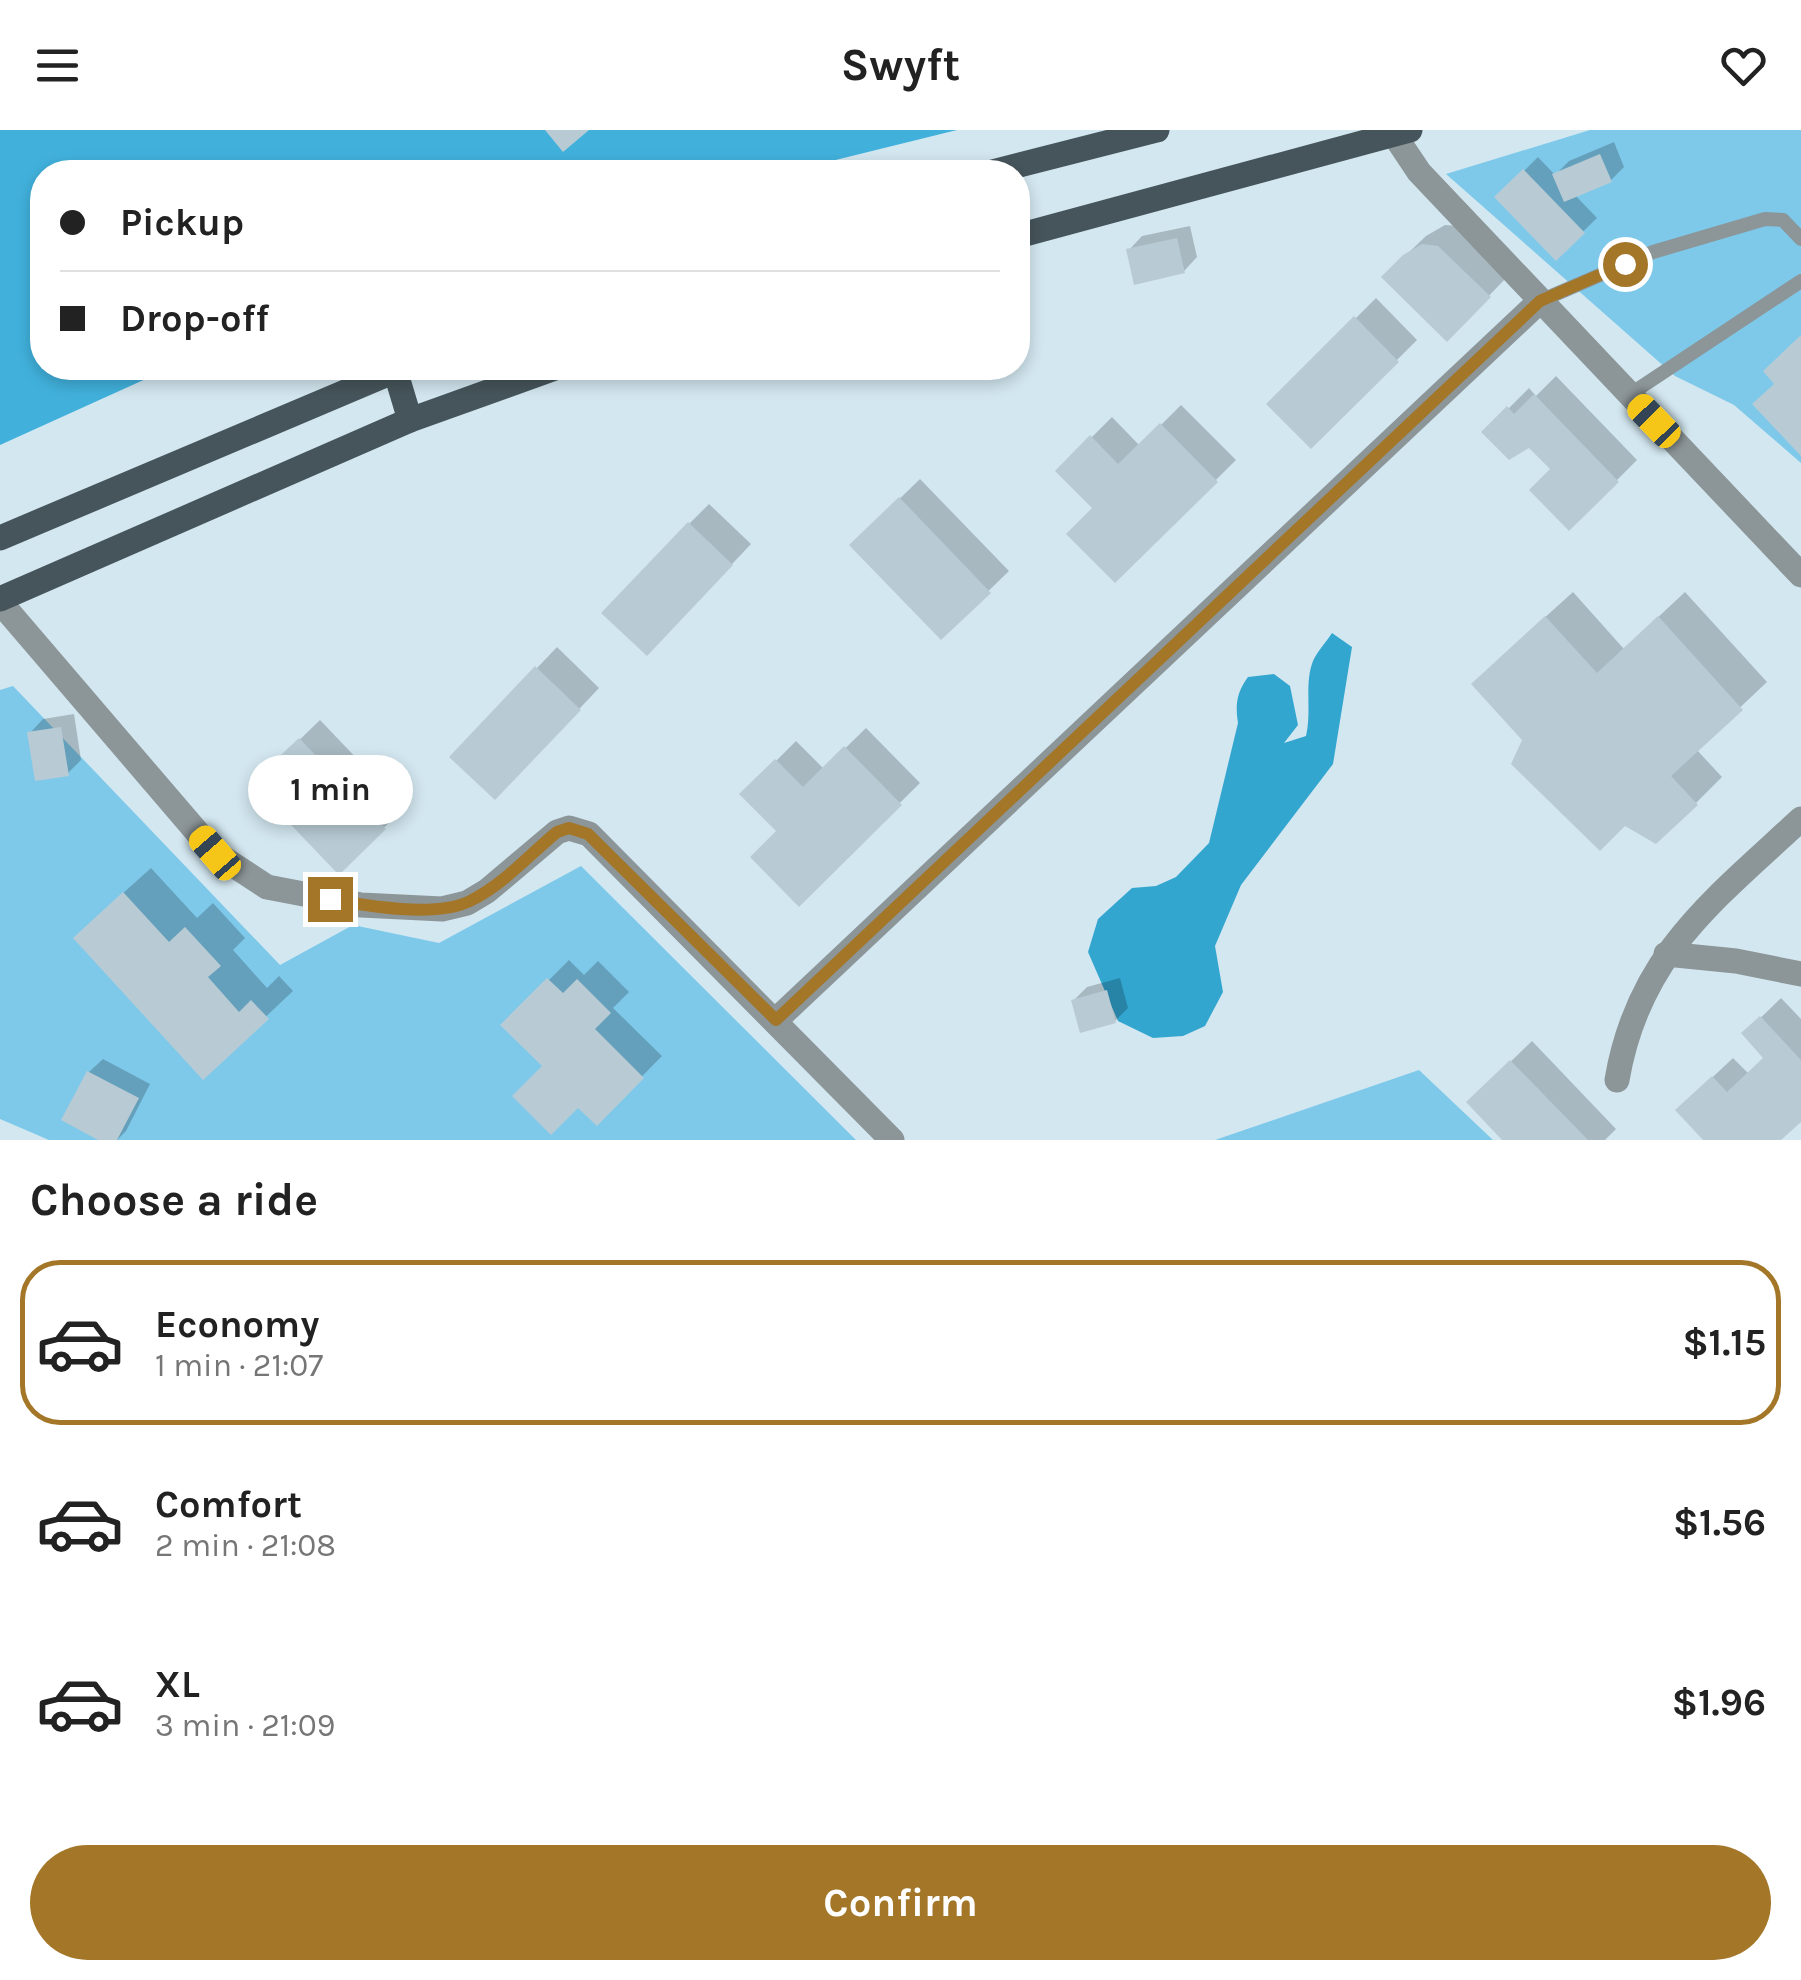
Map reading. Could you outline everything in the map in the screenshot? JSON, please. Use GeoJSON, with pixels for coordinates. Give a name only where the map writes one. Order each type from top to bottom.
{"type":"FeatureCollection","features":[{"type":"Feature","properties":{"kind":"main road"},"geometry":{"type":"LineString","coordinates":[[1030,162],[1157,130]]}},
{"type":"Feature","properties":{"kind":"main road"},"geometry":{"type":"LineString","coordinates":[[1030,233],[1398,132]]}},
{"type":"Feature","properties":{"kind":"main road"},"geometry":{"type":"LineString","coordinates":[[0,538],[373,380]]}},
{"type":"Feature","properties":{"kind":"main road"},"geometry":{"type":"LineString","coordinates":[[401,380],[410,420]]}},
{"type":"Feature","properties":{"kind":"main road"},"geometry":{"type":"LineString","coordinates":[[0,601],[410,420],[522,380]]}},
{"type":"Feature","properties":{"kind":"street"},"geometry":{"type":"LineString","coordinates":[[1398,132],[1419,172],[1801,576]]}},
{"type":"Feature","properties":{"kind":"street"},"geometry":{"type":"LineString","coordinates":[[776,1020],[1540,301]]}},
{"type":"Feature","properties":{"kind":"street"},"geometry":{"type":"LineString","coordinates":[[0,601],[215,853],[267,887],[361,904],[442,909],[467,903],[487,891],[557,832],[569,828],[588,834],[892,1140]]}},
{"type":"Feature","properties":{"kind":"street"},"geometry":{"type":"LineString","coordinates":[[1617,1080],[1624,1043],[1642,995],[1666,954],[1704,907],[1801,819]]}},
{"type":"Feature","properties":{"kind":"street"},"geometry":{"type":"LineString","coordinates":[[1666,954],[1736,961],[1801,974]]}},
{"type":"Feature","properties":{"kind":"lane"},"geometry":{"type":"LineString","coordinates":[[1540,301],[1653,252],[1754,222],[1783,220],[1801,239]]}},
{"type":"Feature","properties":{"kind":"lane"},"geometry":{"type":"LineString","coordinates":[[1629,395],[1801,281]]}},
{"type":"Feature","properties":{"kind":"shaded area"},"geometry":{"type":"Polygon","coordinates":[[[0,130],[957,130],[836,160],[30,160],[30,380],[144,380],[0,445],[0,130]]]}},
{"type":"Feature","properties":{"kind":"shaded area"},"geometry":{"type":"Polygon","coordinates":[[[1590,130],[1801,130],[1801,463],[1734,405],[1675,376],[1446,174],[1590,130]]]}},
{"type":"Feature","properties":{"kind":"shaded area"},"geometry":{"type":"Polygon","coordinates":[[[1332,633],[1352,647],[1333,764],[1241,885],[1215,946],[1223,992],[1205,1026],[1183,1036],[1153,1038],[1118,1021],[1088,952],[1098,919],[1132,888],[1156,886],[1176,877],[1209,843],[1238,723],[1238,698],[1248,677],[1274,674],[1290,686],[1298,725],[1284,743],[1306,736],[1310,670],[1332,633]]]}},
{"type":"Feature","properties":{"kind":"shaded area"},"geometry":{"type":"Polygon","coordinates":[[[13,686],[280,965],[353,925],[439,943],[581,866],[856,1140],[49,1140],[0,1119],[0,690],[13,686]]]}},
{"type":"Feature","properties":{"kind":"shaded area"},"geometry":{"type":"Polygon","coordinates":[[[1419,1070],[1493,1140],[1215,1140],[1419,1070]]]}},
{"type":"Feature","properties":{"kind":"building"},"geometry":{"type":"Polygon","coordinates":[[[545,130],[589,130],[563,152],[545,130]]]}},
{"type":"Feature","properties":{"kind":"building"},"geometry":{"type":"Polygon","coordinates":[[[1600,154],[1612,182],[1564,202],[1552,174],[1600,154]]]}},
{"type":"Feature","properties":{"kind":"building"},"geometry":{"type":"Polygon","coordinates":[[[1523,169],[1585,233],[1556,261],[1494,197],[1523,169]]]}},
{"type":"Feature","properties":{"kind":"building"},"geometry":{"type":"Polygon","coordinates":[[[1177,238],[1185,273],[1134,285],[1126,249],[1177,238]]]}},
{"type":"Feature","properties":{"kind":"building"},"geometry":{"type":"Polygon","coordinates":[[[1422,244],[1438,246],[1491,297],[1447,342],[1381,277],[1403,255],[1422,244]]]}},
{"type":"Feature","properties":{"kind":"building"},"geometry":{"type":"Polygon","coordinates":[[[1354,316],[1399,362],[1311,449],[1266,404],[1354,316]]]}},
{"type":"Feature","properties":{"kind":"building"},"geometry":{"type":"Polygon","coordinates":[[[1801,335],[1801,456],[1752,404],[1774,384],[1763,371],[1801,335]]]}},
{"type":"Feature","properties":{"kind":"building"},"geometry":{"type":"Polygon","coordinates":[[[1534,394],[1619,482],[1569,531],[1529,490],[1550,469],[1529,448],[1509,460],[1481,432],[1507,406],[1514,414],[1534,394]]]}},
{"type":"Feature","properties":{"kind":"building"},"geometry":{"type":"Polygon","coordinates":[[[1160,423],[1218,482],[1115,583],[1066,534],[1092,508],[1055,471],[1090,435],[1118,464],[1160,423]]]}},
{"type":"Feature","properties":{"kind":"building"},"geometry":{"type":"Polygon","coordinates":[[[899,497],[991,593],[941,640],[849,545],[899,497]]]}},
{"type":"Feature","properties":{"kind":"building"},"geometry":{"type":"Polygon","coordinates":[[[688,522],[733,565],[647,656],[601,613],[688,522]]]}},
{"type":"Feature","properties":{"kind":"building"},"geometry":{"type":"Polygon","coordinates":[[[1545,616],[1597,673],[1658,616],[1743,710],[1671,776],[1698,805],[1656,844],[1625,826],[1600,851],[1511,764],[1522,740],[1471,684],[1545,616]]]}},
{"type":"Feature","properties":{"kind":"building"},"geometry":{"type":"Polygon","coordinates":[[[535,666],[581,710],[495,800],[449,757],[535,666]]]}},
{"type":"Feature","properties":{"kind":"building"},"geometry":{"type":"Polygon","coordinates":[[[61,727],[69,776],[35,781],[27,732],[61,727]]]}},
{"type":"Feature","properties":{"kind":"building"},"geometry":{"type":"Polygon","coordinates":[[[299,738],[386,829],[339,875],[251,783],[299,738]]]}},
{"type":"Feature","properties":{"kind":"building"},"geometry":{"type":"Polygon","coordinates":[[[844,746],[902,805],[799,907],[750,857],[776,831],[739,794],[775,759],[803,787],[844,746]]]}},
{"type":"Feature","properties":{"kind":"building"},"geometry":{"type":"Polygon","coordinates":[[[123,892],[169,942],[185,927],[221,966],[208,977],[239,1012],[251,1000],[269,1019],[203,1080],[73,938],[123,892]]]}},
{"type":"Feature","properties":{"kind":"building"},"geometry":{"type":"Polygon","coordinates":[[[547,978],[563,993],[577,979],[611,1013],[595,1029],[644,1078],[597,1126],[578,1108],[551,1135],[512,1096],[542,1066],[500,1025],[547,978]]]}},
{"type":"Feature","properties":{"kind":"building"},"geometry":{"type":"Polygon","coordinates":[[[1107,990],[1116,1023],[1080,1033],[1071,1000],[1107,990]]]}},
{"type":"Feature","properties":{"kind":"building"},"geometry":{"type":"Polygon","coordinates":[[[1760,1016],[1801,1060],[1801,1122],[1781,1140],[1703,1140],[1675,1110],[1712,1076],[1727,1092],[1763,1058],[1741,1033],[1760,1016]]]}},
{"type":"Feature","properties":{"kind":"building"},"geometry":{"type":"Polygon","coordinates":[[[1510,1060],[1588,1140],[1502,1140],[1466,1102],[1510,1060]]]}},
{"type":"Feature","properties":{"kind":"building"},"geometry":{"type":"Polygon","coordinates":[[[87,1071],[139,1098],[117,1140],[98,1140],[61,1120],[87,1071]]]}},
{"type":"Feature","properties":{"kind":"route"},"geometry":{"type":"LineString","coordinates":[[330,899],[442,909],[467,903],[557,832],[569,828],[588,834],[776,1020],[1540,301],[1625,264]]}}]}
